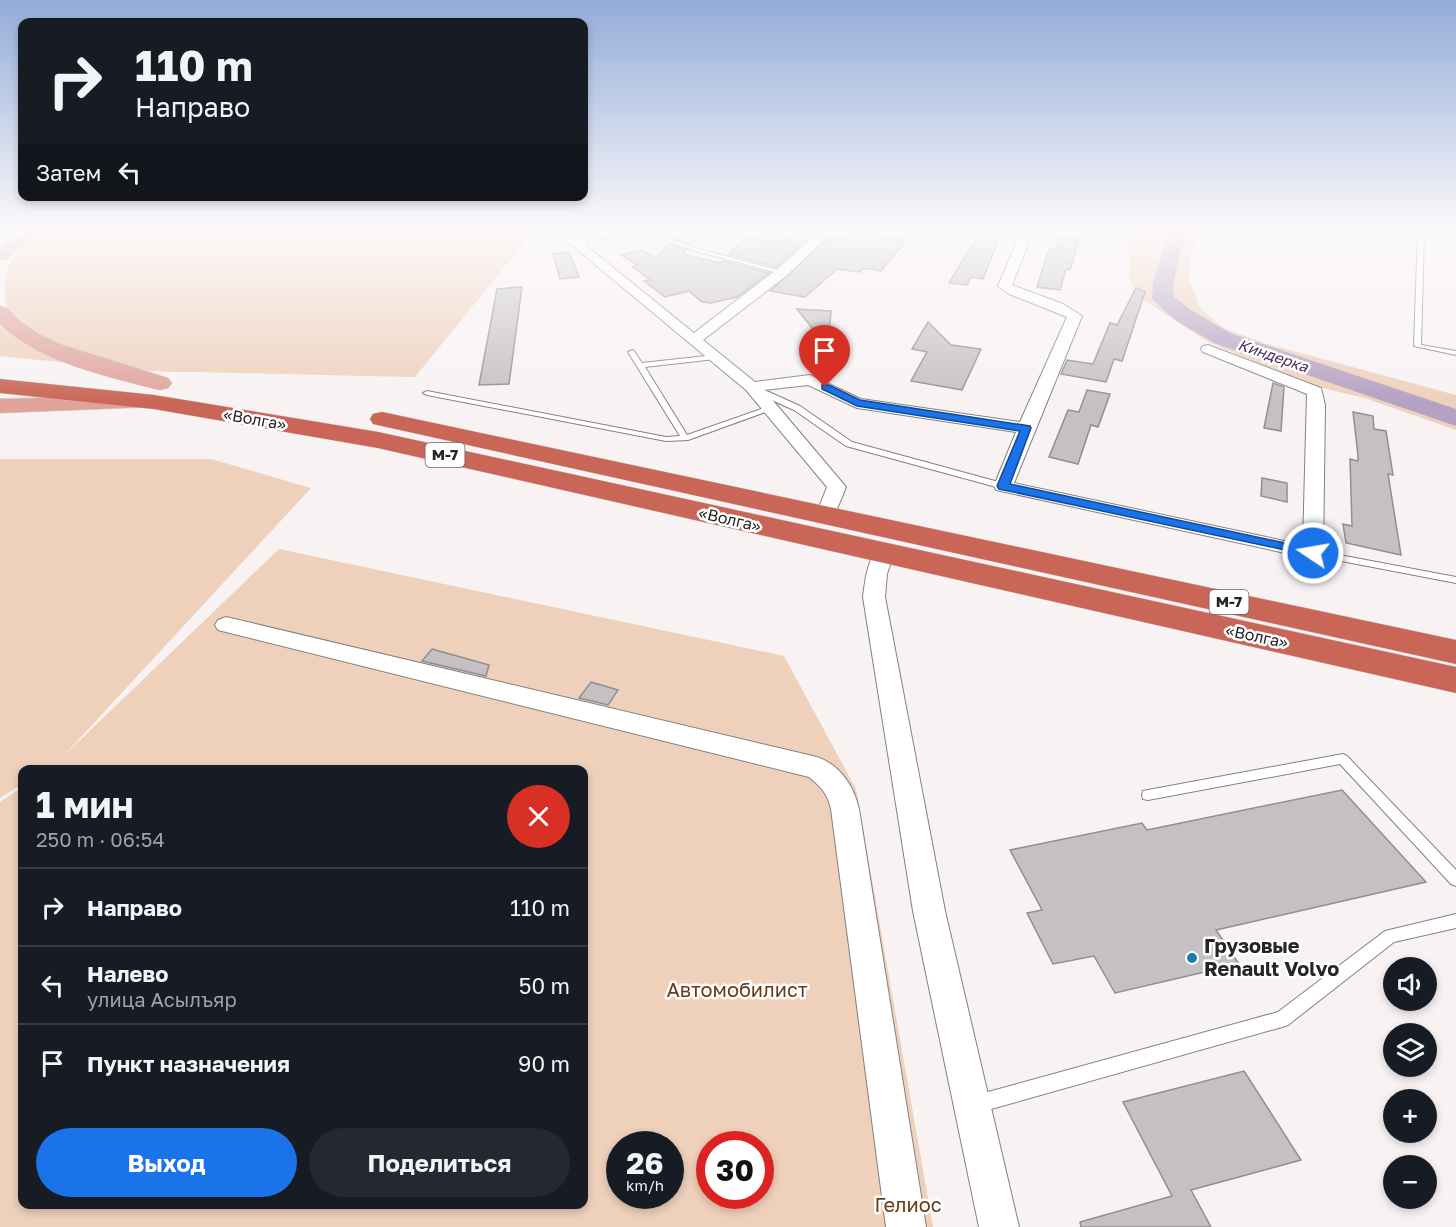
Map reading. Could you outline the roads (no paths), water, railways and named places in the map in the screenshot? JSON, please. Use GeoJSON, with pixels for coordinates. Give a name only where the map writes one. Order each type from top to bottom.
{"type":"FeatureCollection","features":[{"type":"Feature","properties":{"kind":"highway","name":"«Волга»"},"geometry":{"type":"LineString","coordinates":[[0,367],[157,393],[406,423],[1456,652]]}},
{"type":"Feature","properties":{"kind":"highway","name":"«Волга»"},"geometry":{"type":"LineString","coordinates":[[0,386],[157,393],[1456,680]]}},
{"type":"Feature","properties":{"kind":"main road"},"geometry":{"type":"LineString","coordinates":[[0,312],[14,327],[36,340],[157,393]]}},
{"type":"Feature","properties":{"kind":"main road"},"geometry":{"type":"LineString","coordinates":[[0,406],[157,393]]}},
{"type":"Feature","properties":{"kind":"street"},"geometry":{"type":"LineString","coordinates":[[632,289],[752,387],[837,487],[826,515]]}},
{"type":"Feature","properties":{"kind":"street"},"geometry":{"type":"LineString","coordinates":[[694,340],[760,289]]}},
{"type":"Feature","properties":{"kind":"street"},"geometry":{"type":"LineString","coordinates":[[1010,289],[1060,306],[1075,316],[1003,486],[1313,553],[1317,405],[1315,391],[1208,349]]}},
{"type":"Feature","properties":{"kind":"street"},"geometry":{"type":"LineString","coordinates":[[752,387],[810,380],[857,403],[1026,428]]}},
{"type":"Feature","properties":{"kind":"street"},"geometry":{"type":"LineString","coordinates":[[884,553],[876,574],[874,597],[929,911],[999,1227]]}},
{"type":"Feature","properties":{"kind":"street"},"geometry":{"type":"LineString","coordinates":[[226,625],[817,768],[838,785],[845,798],[849,841],[906,1227]]}},
{"type":"Feature","properties":{"kind":"lane"},"geometry":{"type":"LineString","coordinates":[[1419,289],[1417,346],[1456,353]]}},
{"type":"Feature","properties":{"kind":"lane"},"geometry":{"type":"LineString","coordinates":[[632,352],[685,438]]}},
{"type":"Feature","properties":{"kind":"lane"},"geometry":{"type":"LineString","coordinates":[[640,365],[715,357]]}},
{"type":"Feature","properties":{"kind":"lane"},"geometry":{"type":"LineString","coordinates":[[752,387],[797,408],[849,444],[1003,486]]}},
{"type":"Feature","properties":{"kind":"lane"},"geometry":{"type":"LineString","coordinates":[[427,393],[666,439],[685,438],[770,409]]}},
{"type":"Feature","properties":{"kind":"lane"},"geometry":{"type":"LineString","coordinates":[[1313,553],[1456,580]]}},
{"type":"Feature","properties":{"kind":"lane"},"geometry":{"type":"LineString","coordinates":[[1148,795],[1343,759],[1456,880]]}},
{"type":"Feature","properties":{"kind":"lane"},"geometry":{"type":"LineString","coordinates":[[973,1105],[1282,1019],[1390,936],[1456,921]]}},
{"type":"Feature","properties":{"kind":"waterway","name":"Киндерка"},"geometry":{"type":"LineString","coordinates":[[1163,289],[1163,299],[1183,315],[1222,338],[1456,418]]}},
{"type":"Feature","properties":{"kind":"place","name":"Грузовые Renault Volvo"},"geometry":{"type":"Point","coordinates":[1192,958]}},
{"type":"Feature","properties":{"kind":"park label","name":"Автомобилист"},"geometry":{"type":"Point","coordinates":[737,990]}},
{"type":"Feature","properties":{"kind":"park label","name":"Гелиос"},"geometry":{"type":"Point","coordinates":[908,1205]}}]}
